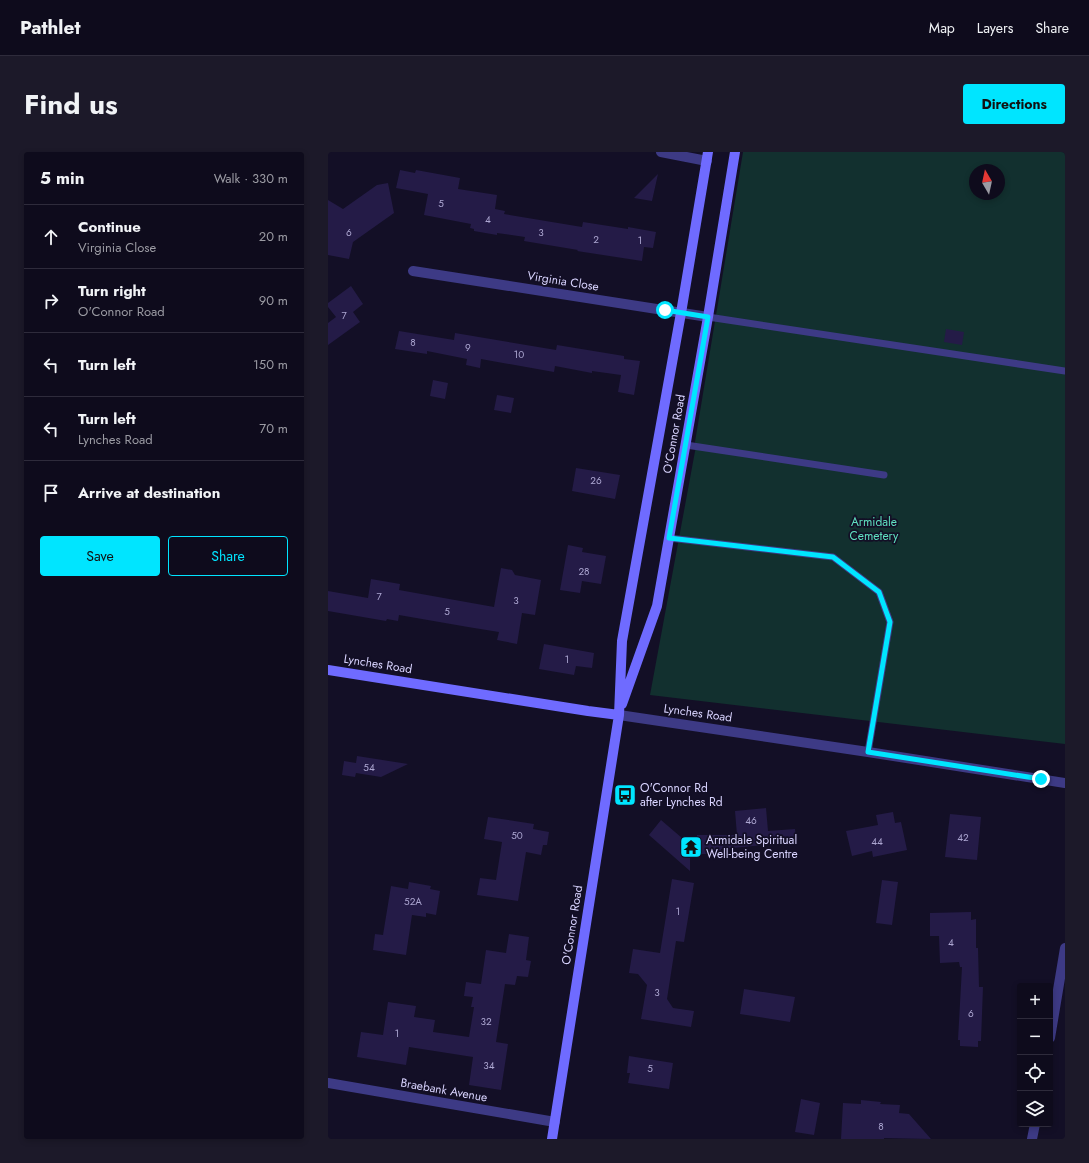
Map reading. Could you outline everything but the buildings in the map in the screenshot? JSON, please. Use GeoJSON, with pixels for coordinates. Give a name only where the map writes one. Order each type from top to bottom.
{"type":"FeatureCollection","features":[{"type":"Feature","properties":{"kind":"street"},"geometry":{"type":"LineString","coordinates":[[661,152],[708,156]]}},
{"type":"Feature","properties":{"kind":"street","name":"O'Connor Road"},"geometry":{"type":"LineString","coordinates":[[619,715],[657,606],[708,317],[735,152]]}},
{"type":"Feature","properties":{"kind":"street","name":"O'Connor Road"},"geometry":{"type":"LineString","coordinates":[[552,1139],[619,715],[622,641],[708,156]]}},
{"type":"Feature","properties":{"kind":"street","name":"Virginia Close"},"geometry":{"type":"LineString","coordinates":[[413,271],[708,317]]}},
{"type":"Feature","properties":{"kind":"street","name":"Lynches Road"},"geometry":{"type":"LineString","coordinates":[[328,670],[1065,782]]}},
{"type":"Feature","properties":{"kind":"street"},"geometry":{"type":"LineString","coordinates":[[1053,1020],[1065,948]]}},
{"type":"Feature","properties":{"kind":"street","name":"Braebank Avenue"},"geometry":{"type":"LineString","coordinates":[[328,1083],[555,1122]]}},
{"type":"Feature","properties":{"kind":"street"},"geometry":{"type":"LineString","coordinates":[[1032,1139],[1034,1127]]}},
{"type":"Feature","properties":{"kind":"lane"},"geometry":{"type":"LineString","coordinates":[[708,317],[1065,371]]}},
{"type":"Feature","properties":{"kind":"lane"},"geometry":{"type":"LineString","coordinates":[[686,445],[884,475]]}},
{"type":"Feature","properties":{"kind":"lane"},"geometry":{"type":"LineString","coordinates":[[669,538],[833,557],[879,592],[890,622],[868,752]]}},
{"type":"Feature","properties":{"kind":"green space","name":"Armidale Cemetery"},"geometry":{"type":"Polygon","coordinates":[[[743,152],[1065,152],[1065,744],[650,695],[696,446],[695,442],[743,152]]]}},
{"type":"Feature","properties":{"kind":"place","name":"O'Connor Rd after Lynches Rd"},"geometry":{"type":"Point","coordinates":[625,795]}},
{"type":"Feature","properties":{"kind":"place","name":"Armidale Spiritual Well-being Centre"},"geometry":{"type":"Point","coordinates":[691,847]}},
{"type":"Feature","properties":{"kind":"route"},"geometry":{"type":"LineString","coordinates":[[665,310],[708,317],[669,538],[833,557],[879,592],[890,622],[868,752],[1041,779]]}}]}
